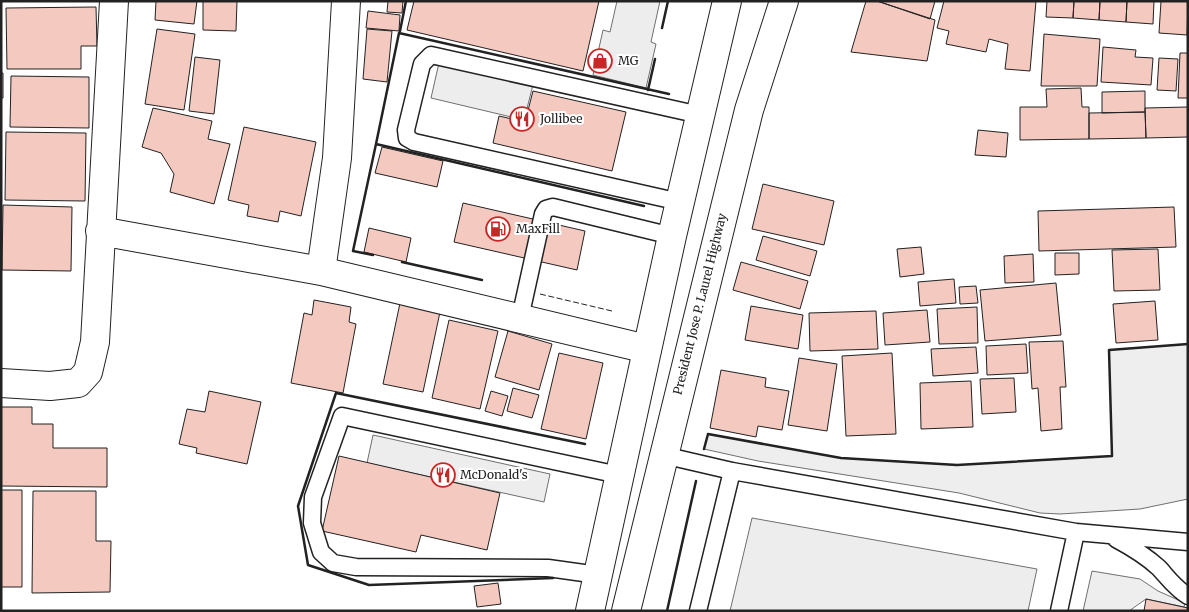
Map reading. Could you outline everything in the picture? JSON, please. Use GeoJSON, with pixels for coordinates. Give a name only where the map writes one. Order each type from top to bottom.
{"type":"FeatureCollection","features":[{"type":"Feature","properties":{"kind":"main road"},"geometry":{"type":"LineString","coordinates":[[1,384],[50,386],[78,383],[88,372],[95,342],[114,1]]}},
{"type":"Feature","properties":{"kind":"main road"},"geometry":{"type":"LineString","coordinates":[[321,271],[337,158],[346,1]]}},
{"type":"Feature","properties":{"kind":"main road"},"geometry":{"type":"LineString","coordinates":[[590,611],[672,236],[727,1]]}},
{"type":"Feature","properties":{"kind":"main road","name":"President Jose P. Laurel Highway"},"geometry":{"type":"LineString","coordinates":[[626,611],[749,110],[784,1]]}},
{"type":"Feature","properties":{"kind":"main road"},"geometry":{"type":"LineString","coordinates":[[100,231],[321,271],[647,349]]}},
{"type":"Feature","properties":{"kind":"lane"},"geometry":{"type":"LineString","coordinates":[[680,202],[410,140],[406,130],[422,64],[427,57],[436,55],[700,115]]}},
{"type":"Feature","properties":{"kind":"lane"},"geometry":{"type":"LineString","coordinates":[[520,318],[543,214],[546,208],[553,207],[672,236]]}},
{"type":"Feature","properties":{"kind":"lane"},"geometry":{"type":"LineString","coordinates":[[598,575],[548,568],[356,567],[333,563],[321,552],[316,537],[312,523],[313,497],[342,416],[619,475]]}},
{"type":"Feature","properties":{"kind":"lane"},"geometry":{"type":"LineString","coordinates":[[663,455],[732,471],[1076,532],[1188,542]]}},
{"type":"Feature","properties":{"kind":"lane"},"geometry":{"type":"LineString","coordinates":[[698,611],[732,471]]}},
{"type":"Feature","properties":{"kind":"lane"},"geometry":{"type":"LineString","coordinates":[[1059,611],[1076,532]]}},
{"type":"Feature","properties":{"kind":"lane"},"geometry":{"type":"LineString","coordinates":[[1110,536],[1137,550],[1158,568],[1176,589],[1188,596]]}},
{"type":"Feature","properties":{"kind":"shaded area"},"geometry":{"type":"Polygon","coordinates":[[[617,1],[660,1],[651,42],[656,44],[646,88],[593,75],[603,30],[610,32],[617,1]]]}},
{"type":"Feature","properties":{"kind":"shaded area"},"geometry":{"type":"Polygon","coordinates":[[[441,54],[535,77],[524,120],[431,98],[441,54]]]}},
{"type":"Feature","properties":{"kind":"shaded area"},"geometry":{"type":"Polygon","coordinates":[[[1188,344],[1188,499],[1140,509],[1060,514],[1040,513],[959,493],[758,461],[704,449],[708,434],[841,458],[957,465],[1112,456],[1109,350],[1188,344]]]}},
{"type":"Feature","properties":{"kind":"shaded area"},"geometry":{"type":"Polygon","coordinates":[[[373,435],[550,474],[544,502],[367,463],[373,435]]]}},
{"type":"Feature","properties":{"kind":"shaded area"},"geometry":{"type":"Polygon","coordinates":[[[752,518],[1037,569],[1028,611],[730,611],[752,518]]]}},
{"type":"Feature","properties":{"kind":"shaded area"},"geometry":{"type":"Polygon","coordinates":[[[1092,571],[1140,579],[1158,591],[1185,603],[1184,607],[1146,599],[1129,611],[1083,611],[1092,571]]]}},
{"type":"Feature","properties":{"kind":"building"},"geometry":{"type":"Polygon","coordinates":[[[156,1],[197,1],[194,24],[155,20],[156,1]]]}},
{"type":"Feature","properties":{"kind":"building"},"geometry":{"type":"Polygon","coordinates":[[[203,1],[237,1],[236,31],[203,30],[203,1]]]}},
{"type":"Feature","properties":{"kind":"building"},"geometry":{"type":"Polygon","coordinates":[[[388,1],[403,1],[402,13],[387,12],[388,1]]]}},
{"type":"Feature","properties":{"kind":"building"},"geometry":{"type":"Polygon","coordinates":[[[414,1],[599,1],[583,71],[407,30],[414,1]]]}},
{"type":"Feature","properties":{"kind":"building"},"geometry":{"type":"Polygon","coordinates":[[[866,1],[877,1],[935,20],[927,61],[851,52],[866,1]]]}},
{"type":"Feature","properties":{"kind":"building"},"geometry":{"type":"Polygon","coordinates":[[[877,1],[935,1],[930,19],[877,1]]]}},
{"type":"Feature","properties":{"kind":"building"},"geometry":{"type":"Polygon","coordinates":[[[944,1],[1036,1],[1030,71],[1005,69],[1008,44],[989,39],[986,52],[946,44],[949,31],[937,28],[944,1]]]}},
{"type":"Feature","properties":{"kind":"building"},"geometry":{"type":"Polygon","coordinates":[[[1047,1],[1074,1],[1073,18],[1046,17],[1047,1]]]}},
{"type":"Feature","properties":{"kind":"building"},"geometry":{"type":"Polygon","coordinates":[[[1074,1],[1100,1],[1099,20],[1073,18],[1074,1]]]}},
{"type":"Feature","properties":{"kind":"building"},"geometry":{"type":"Polygon","coordinates":[[[1100,1],[1127,1],[1126,22],[1099,20],[1100,1]]]}},
{"type":"Feature","properties":{"kind":"building"},"geometry":{"type":"Polygon","coordinates":[[[1127,1],[1154,1],[1153,24],[1126,22],[1127,1]]]}},
{"type":"Feature","properties":{"kind":"building"},"geometry":{"type":"Polygon","coordinates":[[[1161,1],[1188,1],[1187,35],[1159,33],[1161,1]]]}},
{"type":"Feature","properties":{"kind":"building"},"geometry":{"type":"Polygon","coordinates":[[[96,7],[97,46],[81,46],[81,69],[7,69],[6,8],[96,7]]]}},
{"type":"Feature","properties":{"kind":"building"},"geometry":{"type":"Polygon","coordinates":[[[368,11],[400,15],[399,31],[366,28],[368,11]]]}},
{"type":"Feature","properties":{"kind":"building"},"geometry":{"type":"Polygon","coordinates":[[[157,29],[195,34],[184,110],[145,104],[157,29]]]}},
{"type":"Feature","properties":{"kind":"building"},"geometry":{"type":"Polygon","coordinates":[[[367,29],[392,31],[387,82],[363,79],[367,29]]]}},
{"type":"Feature","properties":{"kind":"building"},"geometry":{"type":"Polygon","coordinates":[[[1044,34],[1100,39],[1097,86],[1041,86],[1044,34]]]}},
{"type":"Feature","properties":{"kind":"building"},"geometry":{"type":"Polygon","coordinates":[[[1103,47],[1136,50],[1135,57],[1153,58],[1151,85],[1101,82],[1103,47]]]}},
{"type":"Feature","properties":{"kind":"building"},"geometry":{"type":"Polygon","coordinates":[[[1180,53],[1188,53],[1188,98],[1178,98],[1180,53]]]}},
{"type":"Feature","properties":{"kind":"building"},"geometry":{"type":"Polygon","coordinates":[[[195,57],[220,60],[214,114],[189,111],[195,57]]]}},
{"type":"Feature","properties":{"kind":"building"},"geometry":{"type":"Polygon","coordinates":[[[1159,58],[1178,59],[1176,91],[1157,90],[1159,58]]]}},
{"type":"Feature","properties":{"kind":"building"},"geometry":{"type":"Polygon","coordinates":[[[1,73],[3,73],[3,98],[1,98],[1,73]]]}},
{"type":"Feature","properties":{"kind":"building"},"geometry":{"type":"Polygon","coordinates":[[[11,76],[89,77],[89,128],[10,127],[11,76]]]}},
{"type":"Feature","properties":{"kind":"building"},"geometry":{"type":"Polygon","coordinates":[[[1081,88],[1082,107],[1089,107],[1089,139],[1020,140],[1020,107],[1047,107],[1046,89],[1081,88]]]}},
{"type":"Feature","properties":{"kind":"building"},"geometry":{"type":"Polygon","coordinates":[[[533,91],[626,112],[612,171],[493,143],[499,116],[525,122],[533,91]]]}},
{"type":"Feature","properties":{"kind":"building"},"geometry":{"type":"Polygon","coordinates":[[[1145,91],[1145,112],[1102,113],[1102,92],[1145,91]]]}},
{"type":"Feature","properties":{"kind":"building"},"geometry":{"type":"Polygon","coordinates":[[[1188,107],[1188,137],[1146,138],[1145,108],[1188,107]]]}},
{"type":"Feature","properties":{"kind":"building"},"geometry":{"type":"Polygon","coordinates":[[[153,108],[212,121],[208,139],[230,144],[214,204],[170,192],[174,174],[161,153],[142,147],[153,108]]]}},
{"type":"Feature","properties":{"kind":"building"},"geometry":{"type":"Polygon","coordinates":[[[1145,112],[1146,138],[1089,139],[1089,113],[1145,112]]]}},
{"type":"Feature","properties":{"kind":"building"},"geometry":{"type":"Polygon","coordinates":[[[244,127],[316,142],[301,216],[280,211],[278,222],[247,216],[249,205],[228,200],[244,127]]]}},
{"type":"Feature","properties":{"kind":"building"},"geometry":{"type":"Polygon","coordinates":[[[978,130],[1008,133],[1006,157],[975,155],[978,130]]]}},
{"type":"Feature","properties":{"kind":"building"},"geometry":{"type":"Polygon","coordinates":[[[6,132],[86,133],[85,201],[5,200],[6,132]]]}},
{"type":"Feature","properties":{"kind":"building"},"geometry":{"type":"Polygon","coordinates":[[[382,147],[443,161],[437,187],[375,173],[382,147]]]}},
{"type":"Feature","properties":{"kind":"building"},"geometry":{"type":"Polygon","coordinates":[[[763,184],[834,201],[824,245],[752,229],[763,184]]]}},
{"type":"Feature","properties":{"kind":"building"},"geometry":{"type":"Polygon","coordinates":[[[463,203],[585,231],[577,270],[454,242],[463,203]]]}},
{"type":"Feature","properties":{"kind":"building"},"geometry":{"type":"Polygon","coordinates":[[[3,205],[72,207],[71,271],[2,270],[3,205]]]}},
{"type":"Feature","properties":{"kind":"building"},"geometry":{"type":"Polygon","coordinates":[[[1174,207],[1176,247],[1039,251],[1038,211],[1174,207]]]}},
{"type":"Feature","properties":{"kind":"building"},"geometry":{"type":"Polygon","coordinates":[[[369,228],[411,238],[406,262],[364,252],[369,228]]]}},
{"type":"Feature","properties":{"kind":"building"},"geometry":{"type":"Polygon","coordinates":[[[763,236],[817,251],[810,276],[756,260],[763,236]]]}},
{"type":"Feature","properties":{"kind":"building"},"geometry":{"type":"Polygon","coordinates":[[[921,247],[924,274],[900,277],[897,249],[921,247]]]}},
{"type":"Feature","properties":{"kind":"building"},"geometry":{"type":"Polygon","coordinates":[[[1158,249],[1160,290],[1114,291],[1112,250],[1158,249]]]}},
{"type":"Feature","properties":{"kind":"building"},"geometry":{"type":"Polygon","coordinates":[[[1055,253],[1079,253],[1079,274],[1055,275],[1055,253]]]}},
{"type":"Feature","properties":{"kind":"building"},"geometry":{"type":"Polygon","coordinates":[[[1033,254],[1034,282],[1005,283],[1004,256],[1033,254]]]}},
{"type":"Feature","properties":{"kind":"building"},"geometry":{"type":"Polygon","coordinates":[[[741,262],[808,281],[800,309],[733,290],[741,262]]]}},
{"type":"Feature","properties":{"kind":"building"},"geometry":{"type":"Polygon","coordinates":[[[954,279],[956,303],[920,306],[918,282],[954,279]]]}},
{"type":"Feature","properties":{"kind":"building"},"geometry":{"type":"Polygon","coordinates":[[[1056,283],[1061,335],[985,341],[980,290],[1056,283]]]}},
{"type":"Feature","properties":{"kind":"building"},"geometry":{"type":"Polygon","coordinates":[[[976,286],[978,303],[960,304],[959,287],[976,286]]]}},
{"type":"Feature","properties":{"kind":"building"},"geometry":{"type":"Polygon","coordinates":[[[314,300],[351,307],[349,322],[356,324],[343,393],[291,383],[304,313],[312,315],[314,300]]]}},
{"type":"Feature","properties":{"kind":"building"},"geometry":{"type":"Polygon","coordinates":[[[1155,301],[1158,340],[1116,343],[1113,304],[1155,301]]]}},
{"type":"Feature","properties":{"kind":"building"},"geometry":{"type":"Polygon","coordinates":[[[400,303],[440,312],[423,392],[383,384],[400,303]]]}},
{"type":"Feature","properties":{"kind":"building"},"geometry":{"type":"Polygon","coordinates":[[[751,306],[803,315],[798,349],[745,340],[751,306]]]}},
{"type":"Feature","properties":{"kind":"building"},"geometry":{"type":"Polygon","coordinates":[[[977,307],[978,343],[939,344],[937,309],[977,307]]]}},
{"type":"Feature","properties":{"kind":"building"},"geometry":{"type":"Polygon","coordinates":[[[927,310],[930,342],[885,345],[883,313],[927,310]]]}},
{"type":"Feature","properties":{"kind":"building"},"geometry":{"type":"Polygon","coordinates":[[[876,311],[878,349],[810,351],[809,313],[876,311]]]}},
{"type":"Feature","properties":{"kind":"building"},"geometry":{"type":"Polygon","coordinates":[[[449,320],[498,331],[480,409],[432,398],[449,320]]]}},
{"type":"Feature","properties":{"kind":"building"},"geometry":{"type":"Polygon","coordinates":[[[508,331],[552,344],[539,390],[495,377],[508,331]]]}},
{"type":"Feature","properties":{"kind":"building"},"geometry":{"type":"Polygon","coordinates":[[[1063,341],[1066,387],[1060,387],[1062,429],[1041,431],[1038,388],[1032,389],[1029,342],[1063,341]]]}},
{"type":"Feature","properties":{"kind":"building"},"geometry":{"type":"Polygon","coordinates":[[[1026,344],[1028,373],[987,375],[986,346],[1026,344]]]}},
{"type":"Feature","properties":{"kind":"building"},"geometry":{"type":"Polygon","coordinates":[[[976,347],[978,373],[933,376],[931,349],[976,347]]]}},
{"type":"Feature","properties":{"kind":"building"},"geometry":{"type":"Polygon","coordinates":[[[559,353],[603,363],[586,439],[541,429],[559,353]]]}},
{"type":"Feature","properties":{"kind":"building"},"geometry":{"type":"Polygon","coordinates":[[[892,353],[896,434],[846,436],[842,356],[892,353]]]}},
{"type":"Feature","properties":{"kind":"building"},"geometry":{"type":"Polygon","coordinates":[[[799,358],[837,364],[827,431],[788,425],[799,358]]]}},
{"type":"Feature","properties":{"kind":"building"},"geometry":{"type":"Polygon","coordinates":[[[721,370],[766,378],[765,387],[789,391],[782,430],[758,426],[756,437],[710,428],[721,370]]]}},
{"type":"Feature","properties":{"kind":"building"},"geometry":{"type":"Polygon","coordinates":[[[1014,378],[1016,412],[982,414],[980,379],[1014,378]]]}},
{"type":"Feature","properties":{"kind":"building"},"geometry":{"type":"Polygon","coordinates":[[[971,381],[973,427],[921,429],[920,383],[971,381]]]}},
{"type":"Feature","properties":{"kind":"building"},"geometry":{"type":"Polygon","coordinates":[[[513,388],[539,395],[532,418],[507,411],[513,388]]]}},
{"type":"Feature","properties":{"kind":"building"},"geometry":{"type":"Polygon","coordinates":[[[209,391],[261,402],[247,464],[196,453],[197,448],[179,444],[187,409],[205,412],[209,391]]]}},
{"type":"Feature","properties":{"kind":"building"},"geometry":{"type":"Polygon","coordinates":[[[491,391],[508,396],[502,416],[485,411],[491,391]]]}},
{"type":"Feature","properties":{"kind":"building"},"geometry":{"type":"Polygon","coordinates":[[[1,407],[32,407],[32,424],[53,424],[53,448],[107,448],[107,487],[1,486],[1,407]]]}},
{"type":"Feature","properties":{"kind":"building"},"geometry":{"type":"Polygon","coordinates":[[[339,456],[500,493],[487,550],[421,535],[416,552],[322,531],[339,456]]]}},
{"type":"Feature","properties":{"kind":"building"},"geometry":{"type":"Polygon","coordinates":[[[1,490],[22,490],[22,587],[1,587],[1,490]]]}},
{"type":"Feature","properties":{"kind":"building"},"geometry":{"type":"Polygon","coordinates":[[[33,491],[96,491],[96,541],[111,541],[110,592],[32,593],[33,491]]]}},
{"type":"Feature","properties":{"kind":"building"},"geometry":{"type":"Polygon","coordinates":[[[498,583],[501,604],[477,607],[474,586],[498,583]]]}},
{"type":"Feature","properties":{"kind":"building"},"geometry":{"type":"Polygon","coordinates":[[[1146,599],[1188,608],[1188,611],[1144,611],[1146,599]]]}},
{"type":"Feature","properties":{"kind":"fence"},"geometry":{"type":"LineString","coordinates":[[540,294],[612,311]]}},
{"type":"Feature","properties":{"kind":"wall"},"geometry":{"type":"LineString","coordinates":[[400,31],[406,1]]}},
{"type":"Feature","properties":{"kind":"wall"},"geometry":{"type":"LineString","coordinates":[[662,28],[668,1]]}},
{"type":"Feature","properties":{"kind":"wall"},"geometry":{"type":"LineString","coordinates":[[644,206],[376,144],[399,33],[669,94]]}},
{"type":"Feature","properties":{"kind":"wall"},"geometry":{"type":"LineString","coordinates":[[648,90],[655,59]]}},
{"type":"Feature","properties":{"kind":"wall"},"geometry":{"type":"LineString","coordinates":[[373,255],[353,251],[376,144]]}},
{"type":"Feature","properties":{"kind":"wall"},"geometry":{"type":"LineString","coordinates":[[402,262],[482,280]]}},
{"type":"Feature","properties":{"kind":"wall"},"geometry":{"type":"LineString","coordinates":[[704,449],[708,434],[841,458],[957,465],[1112,456],[1109,350],[1188,344]]}},
{"type":"Feature","properties":{"kind":"wall"},"geometry":{"type":"LineString","coordinates":[[553,578],[369,585],[308,565],[298,506],[336,393],[585,444]]}},
{"type":"Feature","properties":{"kind":"wall"},"geometry":{"type":"LineString","coordinates":[[667,611],[696,481]]}},
{"type":"Feature","properties":{"kind":"place","name":"MG"},"geometry":{"type":"Point","coordinates":[600,61]}},
{"type":"Feature","properties":{"kind":"place","name":"Jollibee"},"geometry":{"type":"Point","coordinates":[522,119]}},
{"type":"Feature","properties":{"kind":"place","name":"MaxFill"},"geometry":{"type":"Point","coordinates":[498,229]}},
{"type":"Feature","properties":{"kind":"place","name":"McDonald's"},"geometry":{"type":"Point","coordinates":[443,475]}}]}
